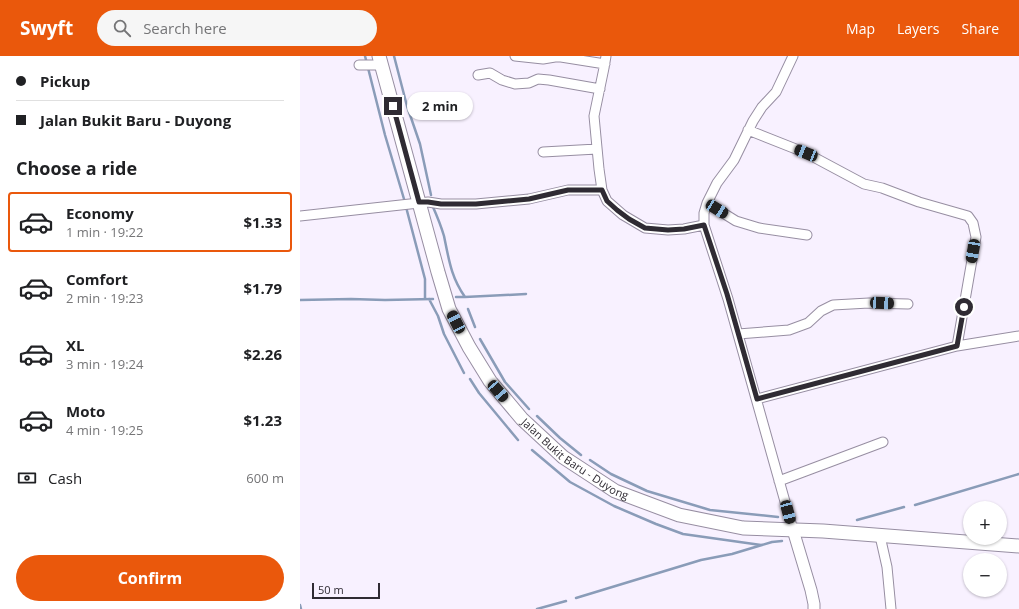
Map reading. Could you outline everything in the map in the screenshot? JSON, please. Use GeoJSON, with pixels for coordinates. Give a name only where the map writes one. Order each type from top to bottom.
{"type":"FeatureCollection","features":[{"type":"Feature","properties":{"kind":"main road","name":"Jalan Bukit Baru - Duyong"},"geometry":{"type":"LineString","coordinates":[[377,62],[449,309],[469,347],[490,381],[522,419],[563,457],[615,491],[679,515],[743,528],[823,531],[1019,546]]}},
{"type":"Feature","properties":{"kind":"street"},"geometry":{"type":"LineString","coordinates":[[515,56],[543,59],[555,57],[605,60],[594,116],[602,190],[607,201],[629,219],[645,228],[668,230],[704,225]]}},
{"type":"Feature","properties":{"kind":"street"},"geometry":{"type":"LineString","coordinates":[[793,56],[776,92],[762,107],[753,120],[734,160],[717,183],[704,213],[704,225],[727,294],[779,481],[812,590],[814,609]]}},
{"type":"Feature","properties":{"kind":"street"},"geometry":{"type":"LineString","coordinates":[[359,65],[377,62]]}},
{"type":"Feature","properties":{"kind":"street"},"geometry":{"type":"LineString","coordinates":[[478,74],[490,74],[515,84],[529,83],[538,79],[600,90]]}},
{"type":"Feature","properties":{"kind":"street"},"geometry":{"type":"LineString","coordinates":[[748,130],[806,153],[864,184],[882,188],[919,202],[968,216],[973,223],[976,237],[957,346]]}},
{"type":"Feature","properties":{"kind":"street"},"geometry":{"type":"LineString","coordinates":[[543,152],[597,149]]}},
{"type":"Feature","properties":{"kind":"street"},"geometry":{"type":"LineString","coordinates":[[300,216],[419,202],[441,204],[476,204],[529,199],[568,190],[602,190]]}},
{"type":"Feature","properties":{"kind":"street"},"geometry":{"type":"LineString","coordinates":[[708,203],[736,221],[759,228],[807,235]]}},
{"type":"Feature","properties":{"kind":"street"},"geometry":{"type":"LineString","coordinates":[[738,334],[789,330],[808,323],[821,311],[833,305],[869,303],[908,304]]}},
{"type":"Feature","properties":{"kind":"street"},"geometry":{"type":"LineString","coordinates":[[757,399],[957,346],[1019,336]]}},
{"type":"Feature","properties":{"kind":"street"},"geometry":{"type":"LineString","coordinates":[[779,481],[883,442]]}},
{"type":"Feature","properties":{"kind":"street"},"geometry":{"type":"LineString","coordinates":[[880,536],[887,567],[891,609]]}},
{"type":"Feature","properties":{"kind":"waterway"},"geometry":{"type":"LineString","coordinates":[[365,56],[385,135],[404,199]]}},
{"type":"Feature","properties":{"kind":"waterway"},"geometry":{"type":"LineString","coordinates":[[394,56],[407,106],[420,144],[431,195]]}},
{"type":"Feature","properties":{"kind":"waterway"},"geometry":{"type":"LineString","coordinates":[[406,207],[425,279],[425,299]]}},
{"type":"Feature","properties":{"kind":"waterway"},"geometry":{"type":"LineString","coordinates":[[433,207],[444,236],[449,261],[460,290],[465,297]]}},
{"type":"Feature","properties":{"kind":"waterway"},"geometry":{"type":"LineString","coordinates":[[456,297],[526,294]]}},
{"type":"Feature","properties":{"kind":"waterway"},"geometry":{"type":"LineString","coordinates":[[429,299],[438,316],[444,334],[464,373]]}},
{"type":"Feature","properties":{"kind":"waterway"},"geometry":{"type":"LineString","coordinates":[[300,300],[433,299]]}},
{"type":"Feature","properties":{"kind":"waterway"},"geometry":{"type":"LineString","coordinates":[[468,309],[475,327]]}},
{"type":"Feature","properties":{"kind":"waterway"},"geometry":{"type":"LineString","coordinates":[[480,339],[505,382],[529,409]]}},
{"type":"Feature","properties":{"kind":"waterway"},"geometry":{"type":"LineString","coordinates":[[470,379],[479,393],[518,440]]}},
{"type":"Feature","properties":{"kind":"waterway"},"geometry":{"type":"LineString","coordinates":[[537,416],[560,438],[581,455]]}},
{"type":"Feature","properties":{"kind":"waterway"},"geometry":{"type":"LineString","coordinates":[[532,450],[570,482],[614,506],[656,524],[683,534],[761,545]]}},
{"type":"Feature","properties":{"kind":"waterway"},"geometry":{"type":"LineString","coordinates":[[590,460],[611,474],[647,491],[710,510],[778,517]]}},
{"type":"Feature","properties":{"kind":"waterway"},"geometry":{"type":"LineString","coordinates":[[915,505],[1019,474]]}},
{"type":"Feature","properties":{"kind":"waterway"},"geometry":{"type":"LineString","coordinates":[[857,520],[904,507]]}},
{"type":"Feature","properties":{"kind":"waterway"},"geometry":{"type":"LineString","coordinates":[[576,598],[701,560],[732,554],[772,542],[782,541]]}},
{"type":"Feature","properties":{"kind":"waterway"},"geometry":{"type":"LineString","coordinates":[[537,609],[566,601]]}},
{"type":"Feature","properties":{"kind":"waterway"},"geometry":{"type":"LineString","coordinates":[[300,605],[301,609]]}},
{"type":"Feature","properties":{"kind":"route"},"geometry":{"type":"LineString","coordinates":[[393,106],[419,202],[441,204],[476,204],[529,199],[568,190],[602,190],[607,201],[617,210],[645,228],[668,230],[684,229],[704,225],[727,294],[757,399],[957,346],[964,307]]}}]}
